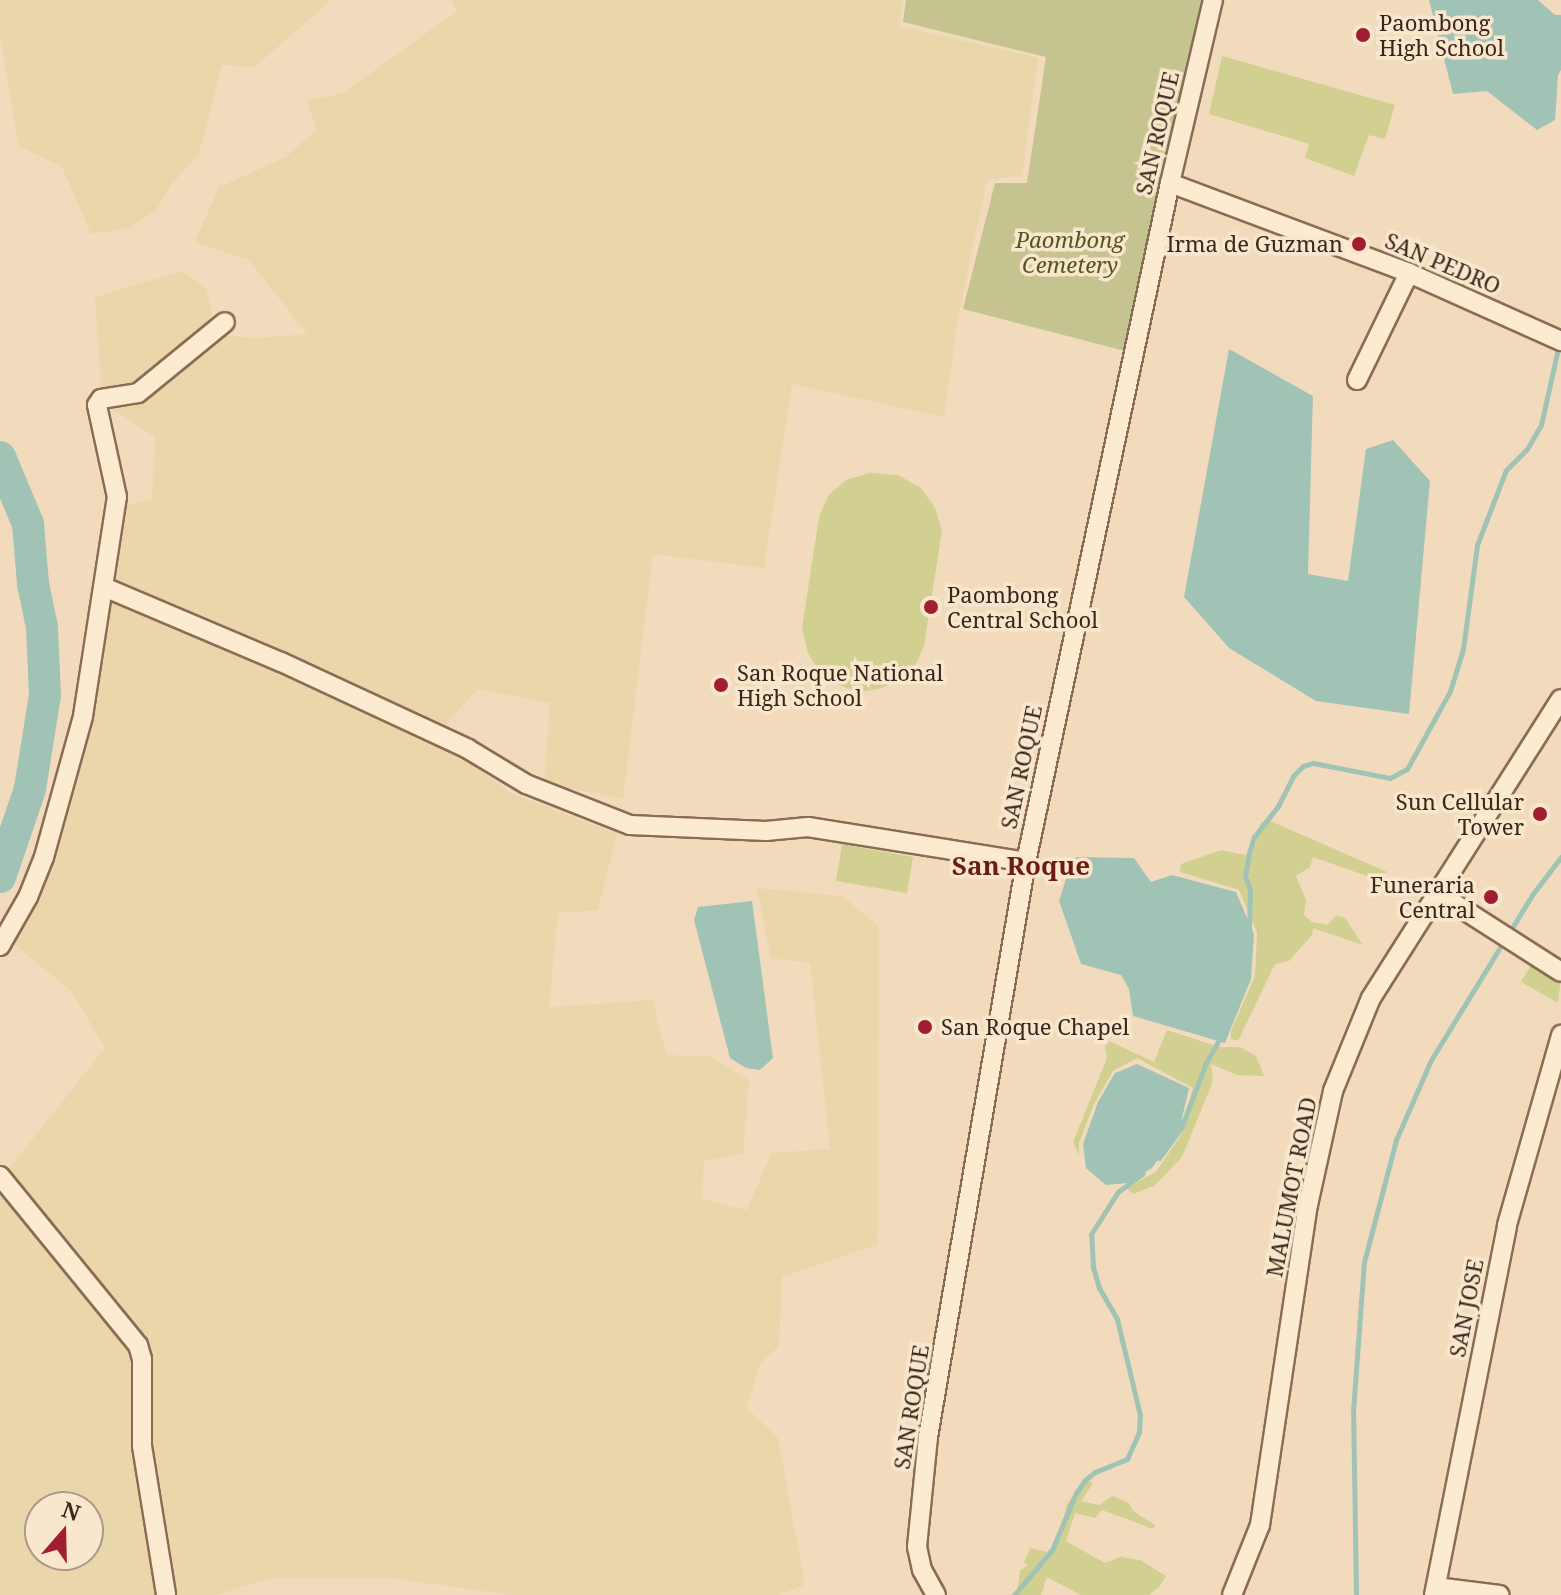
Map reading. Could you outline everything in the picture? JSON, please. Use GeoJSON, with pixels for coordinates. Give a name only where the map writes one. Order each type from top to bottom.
{"type":"FeatureCollection","features":[{"type":"Feature","properties":{"kind":"street","name":"SAN ROQUE"},"geometry":{"type":"LineString","coordinates":[[936,1595],[922,1570],[917,1547],[928,1437],[1026,862],[1170,183],[1213,0]]}},
{"type":"Feature","properties":{"kind":"street","name":"SAN PEDRO"},"geometry":{"type":"LineString","coordinates":[[1170,183],[1409,273],[1558,340]]}},
{"type":"Feature","properties":{"kind":"street"},"geometry":{"type":"LineString","coordinates":[[1357,380],[1409,273]]}},
{"type":"Feature","properties":{"kind":"street"},"geometry":{"type":"LineString","coordinates":[[0,946],[28,897],[44,857],[83,716],[93,632],[104,587],[117,497],[97,405],[101,399],[138,393],[225,322]]}},
{"type":"Feature","properties":{"kind":"street"},"geometry":{"type":"LineString","coordinates":[[104,587],[281,662],[468,749],[526,784],[630,825],[766,831],[808,827],[1026,862]]}},
{"type":"Feature","properties":{"kind":"street","name":"MALUMOT ROAD"},"geometry":{"type":"LineString","coordinates":[[1232,1595],[1260,1525],[1308,1205],[1327,1111],[1360,1016],[1561,699]]}},
{"type":"Feature","properties":{"kind":"street"},"geometry":{"type":"LineString","coordinates":[[1436,892],[1561,972]]}},
{"type":"Feature","properties":{"kind":"street","name":"SAN JOSE"},"geometry":{"type":"LineString","coordinates":[[1435,1591],[1507,1225],[1561,1035]]}},
{"type":"Feature","properties":{"kind":"street"},"geometry":{"type":"LineString","coordinates":[[0,1176],[138,1345],[142,1359],[142,1446],[166,1595]]}},
{"type":"Feature","properties":{"kind":"street"},"geometry":{"type":"LineString","coordinates":[[1435,1591],[1499,1595]]}},
{"type":"Feature","properties":{"kind":"shaded area"},"geometry":{"type":"Polygon","coordinates":[[[0,0],[331,0],[255,67],[222,65],[199,154],[172,184],[156,210],[129,228],[91,234],[62,167],[19,146],[0,35],[0,0]]]}},
{"type":"Feature","properties":{"kind":"shaded area"},"geometry":{"type":"Polygon","coordinates":[[[451,0],[903,0],[899,26],[1038,58],[1022,176],[987,180],[959,313],[944,417],[792,384],[764,568],[653,554],[623,799],[544,783],[550,703],[478,689],[450,719],[441,742],[511,793],[617,834],[598,910],[558,913],[549,1007],[653,1000],[666,1055],[709,1056],[749,1080],[743,1154],[704,1161],[702,1199],[747,1210],[771,1153],[830,1149],[810,963],[771,958],[757,888],[842,896],[879,926],[878,1244],[782,1277],[779,1346],[760,1364],[747,1408],[778,1438],[805,1585],[778,1595],[511,1595],[388,1578],[272,1578],[215,1595],[0,1595],[0,1180],[105,1048],[72,992],[6,937],[90,714],[121,506],[152,499],[155,437],[102,402],[95,297],[182,271],[206,288],[217,335],[257,338],[307,334],[249,260],[195,242],[219,187],[286,157],[317,129],[307,101],[343,93],[457,11],[451,0]]]}},
{"type":"Feature","properties":{"kind":"shaded area"},"geometry":{"type":"Polygon","coordinates":[[[1429,0],[1538,0],[1555,15],[1561,15],[1561,70],[1555,120],[1537,130],[1487,91],[1453,94],[1429,0]]]}},
{"type":"Feature","properties":{"kind":"shaded area"},"geometry":{"type":"Polygon","coordinates":[[[1222,56],[1395,105],[1385,139],[1369,135],[1354,176],[1305,158],[1309,144],[1209,114],[1222,56]]]}},
{"type":"Feature","properties":{"kind":"shaded area"},"geometry":{"type":"Polygon","coordinates":[[[1229,349],[1313,396],[1308,574],[1348,581],[1366,449],[1393,440],[1430,481],[1409,714],[1316,701],[1229,648],[1184,597],[1229,349]]]}},
{"type":"Feature","properties":{"kind":"shaded area"},"geometry":{"type":"Polygon","coordinates":[[[870,473],[898,475],[921,488],[935,508],[942,531],[924,646],[916,664],[902,679],[879,689],[858,692],[836,684],[818,669],[808,653],[802,628],[819,517],[828,496],[846,480],[870,473]]]}},
{"type":"Feature","properties":{"kind":"shaded area"},"geometry":{"type":"Polygon","coordinates":[[[1266,819],[1387,872],[1381,881],[1313,857],[1310,867],[1296,876],[1306,900],[1304,915],[1312,922],[1328,925],[1336,915],[1345,918],[1363,945],[1313,928],[1312,935],[1289,961],[1275,964],[1238,1041],[1231,1039],[1231,1031],[1255,976],[1257,932],[1239,890],[1180,872],[1181,864],[1221,850],[1245,855],[1256,844],[1260,824],[1266,819]]]}},
{"type":"Feature","properties":{"kind":"shaded area"},"geometry":{"type":"Polygon","coordinates":[[[842,844],[913,857],[907,893],[836,881],[842,844]]]}},
{"type":"Feature","properties":{"kind":"shaded area"},"geometry":{"type":"Polygon","coordinates":[[[1073,857],[1134,858],[1151,882],[1172,875],[1236,892],[1254,934],[1251,979],[1225,1043],[1133,1016],[1129,989],[1121,975],[1081,964],[1059,901],[1073,857]]]}},
{"type":"Feature","properties":{"kind":"shaded area"},"geometry":{"type":"Polygon","coordinates":[[[752,901],[773,1058],[760,1070],[746,1068],[730,1058],[694,920],[698,907],[752,901]]]}},
{"type":"Feature","properties":{"kind":"shaded area"},"geometry":{"type":"Polygon","coordinates":[[[1533,961],[1561,977],[1558,1003],[1521,982],[1533,961]]]}},
{"type":"Feature","properties":{"kind":"shaded area"},"geometry":{"type":"Polygon","coordinates":[[[1167,1030],[1219,1047],[1240,1047],[1256,1056],[1264,1076],[1237,1075],[1211,1064],[1213,1081],[1182,1157],[1154,1186],[1133,1194],[1126,1188],[1156,1172],[1181,1135],[1193,1088],[1137,1058],[1113,1071],[1094,1104],[1079,1143],[1079,1155],[1073,1142],[1107,1058],[1105,1047],[1109,1041],[1154,1062],[1167,1030]]]}},
{"type":"Feature","properties":{"kind":"shaded area"},"geometry":{"type":"Polygon","coordinates":[[[1137,1064],[1189,1088],[1179,1131],[1152,1168],[1127,1183],[1106,1185],[1086,1168],[1083,1144],[1098,1102],[1115,1073],[1137,1064]]]}},
{"type":"Feature","properties":{"kind":"shaded area"},"geometry":{"type":"Polygon","coordinates":[[[1084,1478],[1093,1483],[1081,1501],[1099,1505],[1112,1496],[1129,1503],[1133,1511],[1155,1525],[1153,1529],[1102,1510],[1095,1518],[1075,1513],[1066,1541],[1105,1563],[1120,1557],[1140,1560],[1166,1576],[1149,1595],[1081,1595],[1047,1577],[1041,1595],[1011,1595],[1017,1591],[1020,1570],[1028,1566],[1024,1562],[1030,1548],[1047,1552],[1059,1539],[1066,1506],[1084,1478]]]}},
{"type":"Feature","properties":{"kind":"green space","name":"Paombong Cemetery"},"geometry":{"type":"Polygon","coordinates":[[[906,0],[1206,0],[1129,352],[963,309],[995,183],[1027,183],[1046,57],[903,22],[906,0]]]}},
{"type":"Feature","properties":{"kind":"waterway"},"geometry":{"type":"LineString","coordinates":[[1249,930],[1250,890],[1245,876],[1249,853],[1254,837],[1278,806],[1293,776],[1303,766],[1313,763],[1390,778],[1407,769],[1450,691],[1463,649],[1477,545],[1506,470],[1527,449],[1541,425],[1559,344]]}},
{"type":"Feature","properties":{"kind":"waterway"},"geometry":{"type":"LineString","coordinates":[[0,457],[28,524],[33,584],[42,627],[45,695],[30,789],[0,877]]}},
{"type":"Feature","properties":{"kind":"waterway"},"geometry":{"type":"LineString","coordinates":[[1356,1595],[1353,1411],[1364,1262],[1396,1140],[1431,1060],[1532,895],[1561,857]]}},
{"type":"Feature","properties":{"kind":"waterway"},"geometry":{"type":"LineString","coordinates":[[1159,1158],[1181,1128],[1206,1063],[1221,1036]]}},
{"type":"Feature","properties":{"kind":"waterway"},"geometry":{"type":"LineString","coordinates":[[1014,1595],[1052,1550],[1076,1493],[1085,1480],[1095,1472],[1127,1459],[1139,1432],[1140,1415],[1117,1319],[1099,1288],[1093,1267],[1091,1234],[1118,1192],[1143,1173]]}},
{"type":"Feature","properties":{"kind":"place","name":"Paombong High School"},"geometry":{"type":"Point","coordinates":[1363,35]}},
{"type":"Feature","properties":{"kind":"place","name":"Irma de Guzman"},"geometry":{"type":"Point","coordinates":[1359,244]}},
{"type":"Feature","properties":{"kind":"place","name":"Paombong Central School"},"geometry":{"type":"Point","coordinates":[931,607]}},
{"type":"Feature","properties":{"kind":"place","name":"San Roque National High School"},"geometry":{"type":"Point","coordinates":[721,685]}},
{"type":"Feature","properties":{"kind":"place","name":"Sun Cellular Tower"},"geometry":{"type":"Point","coordinates":[1540,814]}},
{"type":"Feature","properties":{"kind":"place","name":"Funeraria Central"},"geometry":{"type":"Point","coordinates":[1491,897]}},
{"type":"Feature","properties":{"kind":"place","name":"San Roque Chapel"},"geometry":{"type":"Point","coordinates":[925,1027]}},
{"type":"Feature","properties":{"kind":"district","name":"San Roque"},"geometry":{"type":"Point","coordinates":[1021,866]}}]}
